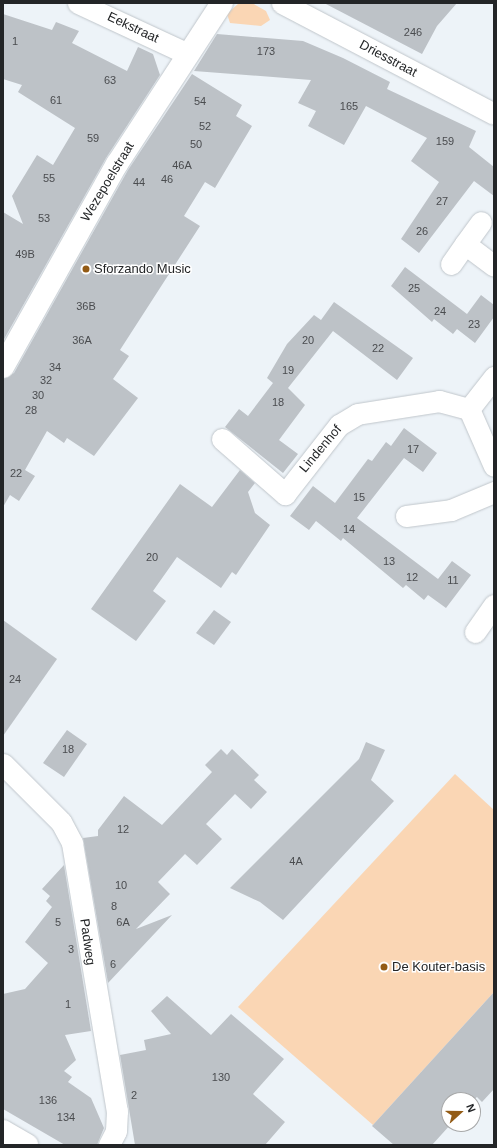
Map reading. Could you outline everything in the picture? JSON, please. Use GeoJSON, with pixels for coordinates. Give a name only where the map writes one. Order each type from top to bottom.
{"type":"FeatureCollection","features":[{"type":"Feature","properties":{"kind":"street","name":"Eekstraat"},"geometry":{"type":"LineString","coordinates":[[78,3],[188,54]]}},
{"type":"Feature","properties":{"kind":"street","name":"Wezepoelstraat"},"geometry":{"type":"LineString","coordinates":[[3,367],[117,164],[222,3]]}},
{"type":"Feature","properties":{"kind":"street","name":"Driesstraat"},"geometry":{"type":"LineString","coordinates":[[282,3],[494,114]]}},
{"type":"Feature","properties":{"kind":"street"},"geometry":{"type":"LineString","coordinates":[[451,264],[481,222]]}},
{"type":"Feature","properties":{"kind":"street"},"geometry":{"type":"LineString","coordinates":[[465,244],[494,266]]}},
{"type":"Feature","properties":{"kind":"street"},"geometry":{"type":"LineString","coordinates":[[494,377],[469,409],[494,466]]}},
{"type":"Feature","properties":{"kind":"street","name":"Lindenhof"},"geometry":{"type":"LineString","coordinates":[[222,439],[285,494],[340,425],[357,414],[440,401],[469,409]]}},
{"type":"Feature","properties":{"kind":"street"},"geometry":{"type":"LineString","coordinates":[[406,516],[452,510],[494,492]]}},
{"type":"Feature","properties":{"kind":"street"},"geometry":{"type":"LineString","coordinates":[[475,632],[494,605]]}},
{"type":"Feature","properties":{"kind":"street","name":"Padweg"},"geometry":{"type":"LineString","coordinates":[[3,764],[61,822],[72,843],[117,1111],[116,1131],[109,1145]]}},
{"type":"Feature","properties":{"kind":"street"},"geometry":{"type":"LineString","coordinates":[[3,1131],[27,1145]]}},
{"type":"Feature","properties":{"kind":"shaded area"},"geometry":{"type":"Polygon","coordinates":[[[239,3],[252,3],[266,11],[270,20],[261,26],[230,23],[227,14],[239,3]]]}},
{"type":"Feature","properties":{"kind":"shaded area","name":"De Kouter-basis"},"geometry":{"type":"Polygon","coordinates":[[[455,774],[494,810],[494,992],[373,1125],[238,1007],[455,774]]]}},
{"type":"Feature","properties":{"kind":"building"},"geometry":{"type":"Polygon","coordinates":[[[324,3],[457,3],[437,26],[422,54],[324,3]]]}},
{"type":"Feature","properties":{"kind":"building"},"geometry":{"type":"Polygon","coordinates":[[[3,14],[52,30],[56,22],[79,31],[72,43],[127,71],[138,47],[153,54],[160,75],[106,158],[3,341],[3,212],[23,224],[12,196],[37,155],[53,165],[75,128],[18,92],[22,85],[3,79],[3,14]]]}},
{"type":"Feature","properties":{"kind":"building"},"geometry":{"type":"Polygon","coordinates":[[[217,34],[303,41],[343,58],[390,82],[387,89],[476,131],[469,147],[494,167],[494,196],[474,181],[419,253],[401,239],[439,182],[411,161],[427,138],[366,106],[344,145],[308,126],[316,111],[298,103],[311,80],[194,71],[217,34]]]}},
{"type":"Feature","properties":{"kind":"building"},"geometry":{"type":"Polygon","coordinates":[[[192,74],[242,105],[236,116],[252,126],[215,188],[205,182],[184,216],[200,226],[120,350],[129,356],[113,379],[138,398],[94,456],[67,438],[64,443],[47,431],[25,470],[35,476],[19,501],[10,495],[3,507],[3,379],[14,373],[128,170],[192,74]]]}},
{"type":"Feature","properties":{"kind":"building"},"geometry":{"type":"Polygon","coordinates":[[[405,267],[467,314],[481,295],[494,305],[494,317],[475,343],[457,329],[453,334],[434,319],[432,322],[391,286],[405,267]]]}},
{"type":"Feature","properties":{"kind":"building"},"geometry":{"type":"Polygon","coordinates":[[[334,302],[413,358],[397,380],[333,331],[288,388],[305,405],[279,440],[298,454],[283,473],[225,427],[239,409],[248,416],[273,383],[267,378],[287,344],[314,315],[321,320],[334,302]]]}},
{"type":"Feature","properties":{"kind":"building"},"geometry":{"type":"Polygon","coordinates":[[[404,428],[437,453],[423,472],[404,458],[357,518],[438,579],[452,561],[471,575],[446,608],[428,595],[424,600],[406,585],[403,588],[343,538],[341,541],[316,521],[309,530],[290,516],[313,486],[335,503],[368,459],[372,461],[386,442],[391,446],[404,428]]]}},
{"type":"Feature","properties":{"kind":"building"},"geometry":{"type":"Polygon","coordinates":[[[240,470],[255,483],[248,492],[255,513],[270,525],[236,575],[232,572],[221,588],[177,557],[153,591],[166,601],[136,641],[91,609],[180,484],[212,507],[240,470]]]}},
{"type":"Feature","properties":{"kind":"building"},"geometry":{"type":"Polygon","coordinates":[[[214,610],[231,622],[214,645],[196,633],[214,610]]]}},
{"type":"Feature","properties":{"kind":"building"},"geometry":{"type":"Polygon","coordinates":[[[3,620],[57,659],[3,736],[3,620]]]}},
{"type":"Feature","properties":{"kind":"building"},"geometry":{"type":"Polygon","coordinates":[[[67,730],[87,744],[64,777],[43,763],[67,730]]]}},
{"type":"Feature","properties":{"kind":"building"},"geometry":{"type":"Polygon","coordinates":[[[366,742],[385,750],[371,780],[394,801],[283,920],[260,902],[230,888],[359,759],[366,742]]]}},
{"type":"Feature","properties":{"kind":"building"},"geometry":{"type":"Polygon","coordinates":[[[221,749],[227,755],[232,749],[259,775],[254,780],[267,792],[251,809],[235,794],[206,824],[222,839],[197,865],[185,854],[158,882],[170,894],[136,929],[172,915],[108,983],[83,838],[98,836],[98,830],[124,796],[162,825],[212,772],[205,765],[221,749]]]}},
{"type":"Feature","properties":{"kind":"building"},"geometry":{"type":"Polygon","coordinates":[[[64,865],[91,1031],[65,1035],[76,1060],[64,1071],[72,1077],[68,1082],[91,1098],[104,1128],[97,1145],[65,1145],[3,1109],[3,994],[25,989],[48,963],[25,942],[52,907],[46,901],[50,896],[42,889],[64,865]]]}},
{"type":"Feature","properties":{"kind":"building"},"geometry":{"type":"Polygon","coordinates":[[[494,992],[494,1089],[482,1102],[481,1092],[441,1092],[441,1132],[444,1132],[432,1145],[394,1145],[372,1126],[494,992]]]}},
{"type":"Feature","properties":{"kind":"building"},"geometry":{"type":"Polygon","coordinates":[[[167,996],[211,1035],[231,1014],[284,1059],[253,1094],[285,1122],[265,1145],[135,1145],[120,1055],[146,1050],[144,1040],[171,1034],[151,1011],[167,996]]]}},
{"type":"Feature","properties":{"kind":"place","name":"Sforzando Music"},"geometry":{"type":"Point","coordinates":[86,269]}},
{"type":"Feature","properties":{"kind":"place","name":"De Kouter-basis"},"geometry":{"type":"Point","coordinates":[384,967]}}]}
